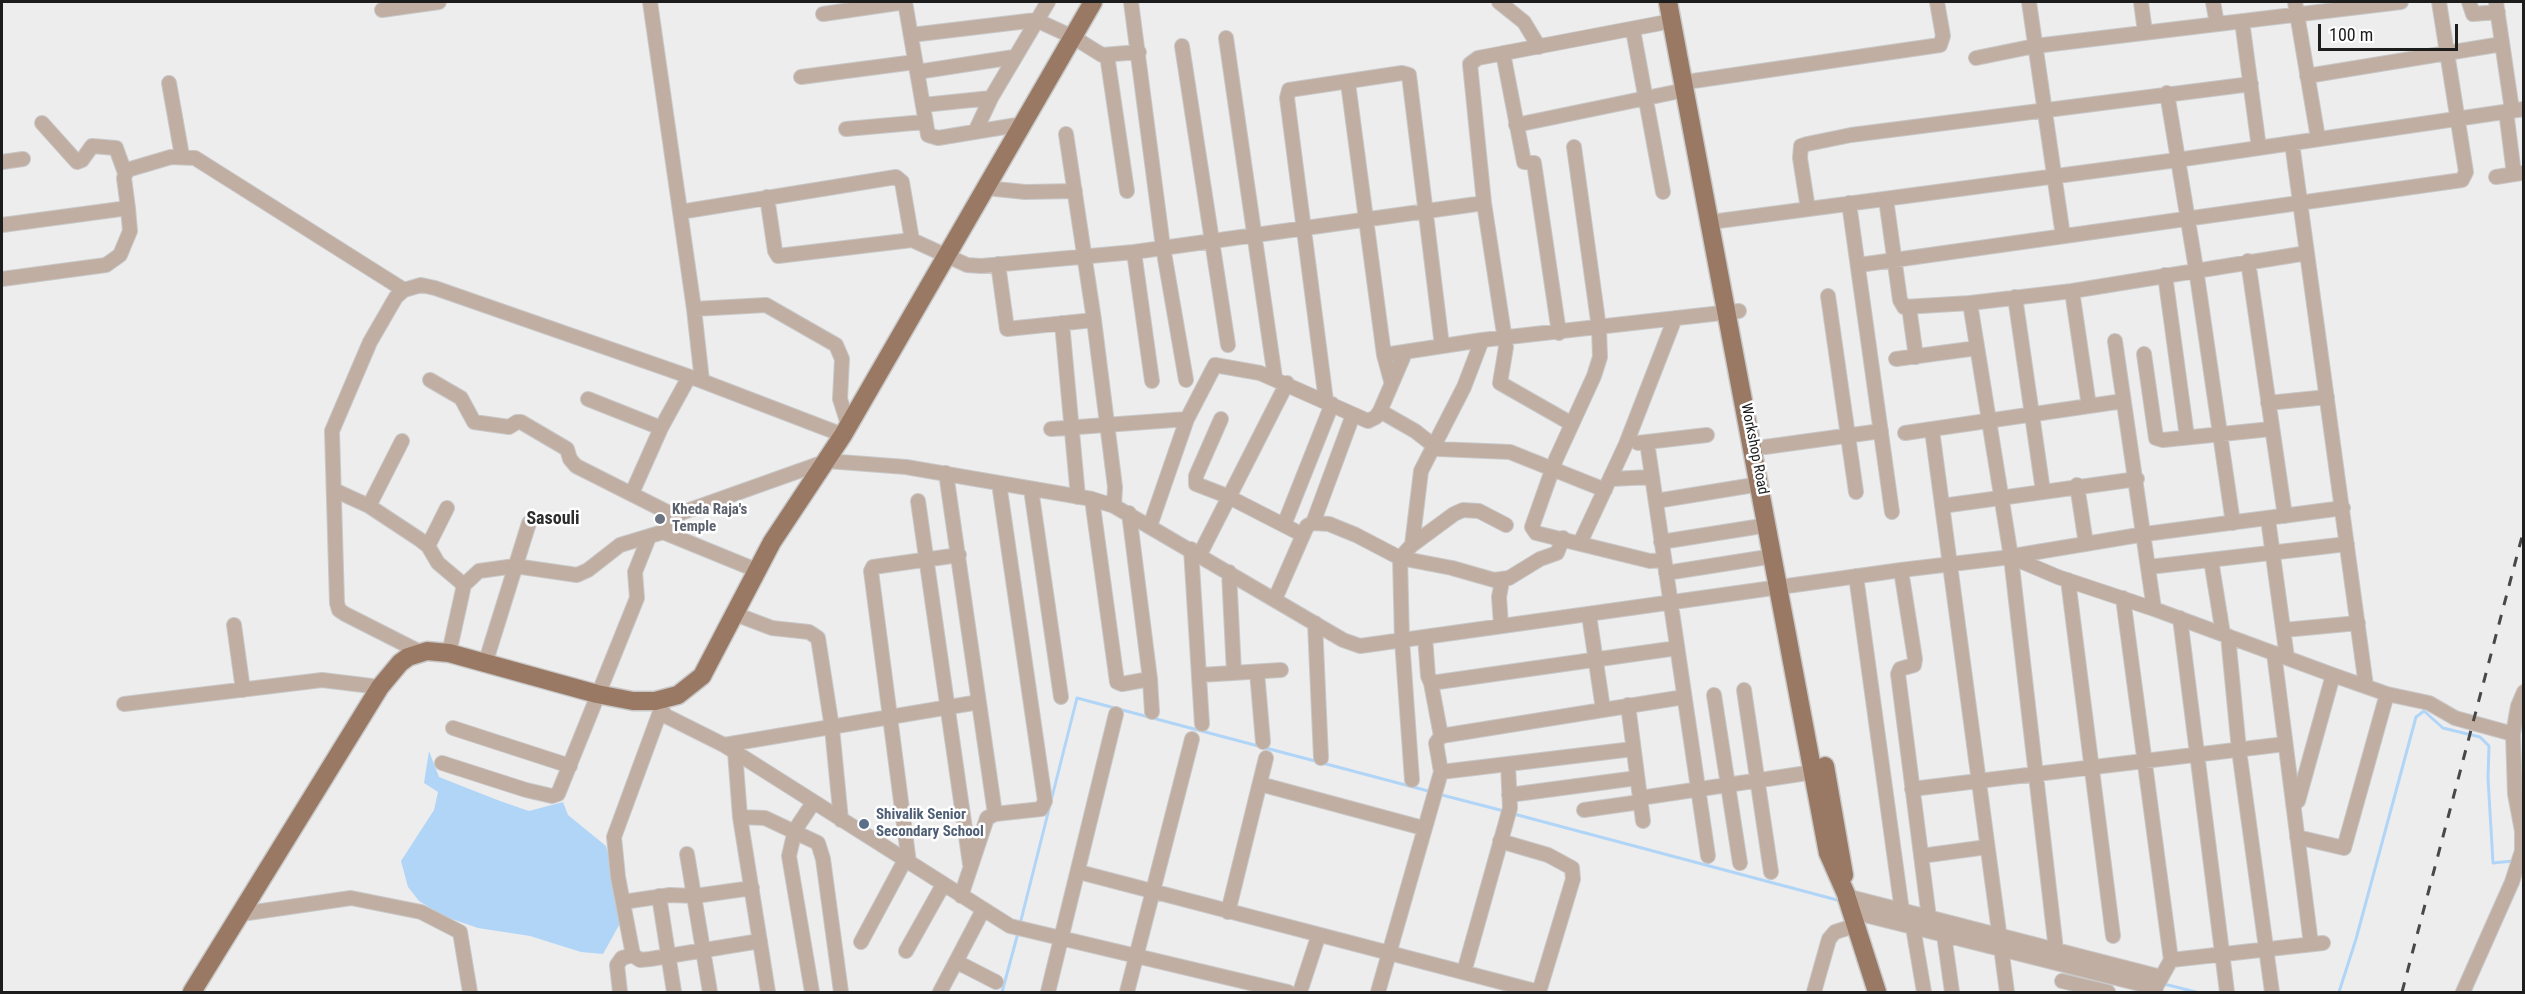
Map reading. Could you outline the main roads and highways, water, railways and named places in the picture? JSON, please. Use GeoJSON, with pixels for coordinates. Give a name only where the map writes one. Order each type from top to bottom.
{"type":"FeatureCollection","features":[{"type":"Feature","properties":{"kind":"main road"},"geometry":{"type":"LineString","coordinates":[[192,993],[380,687],[400,663],[420,652],[448,653],[597,694],[657,707],[678,695],[702,676],[756,570],[846,430],[1093,2]]}},
{"type":"Feature","properties":{"kind":"main road","name":"Workshop Road"},"geometry":{"type":"LineString","coordinates":[[1668,2],[1689,85]]}},
{"type":"Feature","properties":{"kind":"main road","name":"Workshop Road"},"geometry":{"type":"LineString","coordinates":[[1678,2],[1689,85],[1734,312],[1764,447],[1828,853],[1877,993]]}},
{"type":"Feature","properties":{"kind":"main road","name":"Workshop Road"},"geometry":{"type":"LineString","coordinates":[[1734,312],[1760,484],[1774,556],[1786,587],[1841,851],[1848,905]]}},
{"type":"Feature","properties":{"kind":"water"},"geometry":{"type":"Polygon","coordinates":[[[429,751],[439,777],[500,801],[529,811],[563,802],[568,815],[606,846],[623,918],[603,954],[581,952],[530,936],[478,928],[443,916],[419,901],[408,887],[401,861],[434,810],[438,792],[424,783],[429,751]]]}},
{"type":"Feature","properties":{"kind":"waterway"},"geometry":{"type":"LineString","coordinates":[[1020,924],[1077,698],[1432,792]]}},
{"type":"Feature","properties":{"kind":"waterway"},"geometry":{"type":"LineString","coordinates":[[2339,992],[2356,939],[2416,717],[2424,711],[2443,728],[2480,737],[2489,746],[2488,778],[2493,863],[2513,861]]}},
{"type":"Feature","properties":{"kind":"waterway"},"geometry":{"type":"LineString","coordinates":[[1438,794],[1504,811]]}},
{"type":"Feature","properties":{"kind":"waterway"},"geometry":{"type":"LineString","coordinates":[[1514,814],[1841,901]]}},
{"type":"Feature","properties":{"kind":"waterway"},"geometry":{"type":"LineString","coordinates":[[1876,911],[1890,914]]}},
{"type":"Feature","properties":{"kind":"waterway"},"geometry":{"type":"LineString","coordinates":[[1002,992],[1018,933]]}},
{"type":"Feature","properties":{"kind":"waterway"},"geometry":{"type":"LineString","coordinates":[[2164,984],[2196,992]]}},
{"type":"Feature","properties":{"kind":"railway"},"geometry":{"type":"LineString","coordinates":[[2402,992],[2524,529]]}},
{"type":"Feature","properties":{"kind":"place","name":"Kheda Raja's Temple"},"geometry":{"type":"Point","coordinates":[660,519]}},
{"type":"Feature","properties":{"kind":"place","name":"Shivalik Senior Secondary School"},"geometry":{"type":"Point","coordinates":[864,824]}},
{"type":"Feature","properties":{"kind":"district","name":"Sasouli"},"geometry":{"type":"Point","coordinates":[553,519]}}]}
